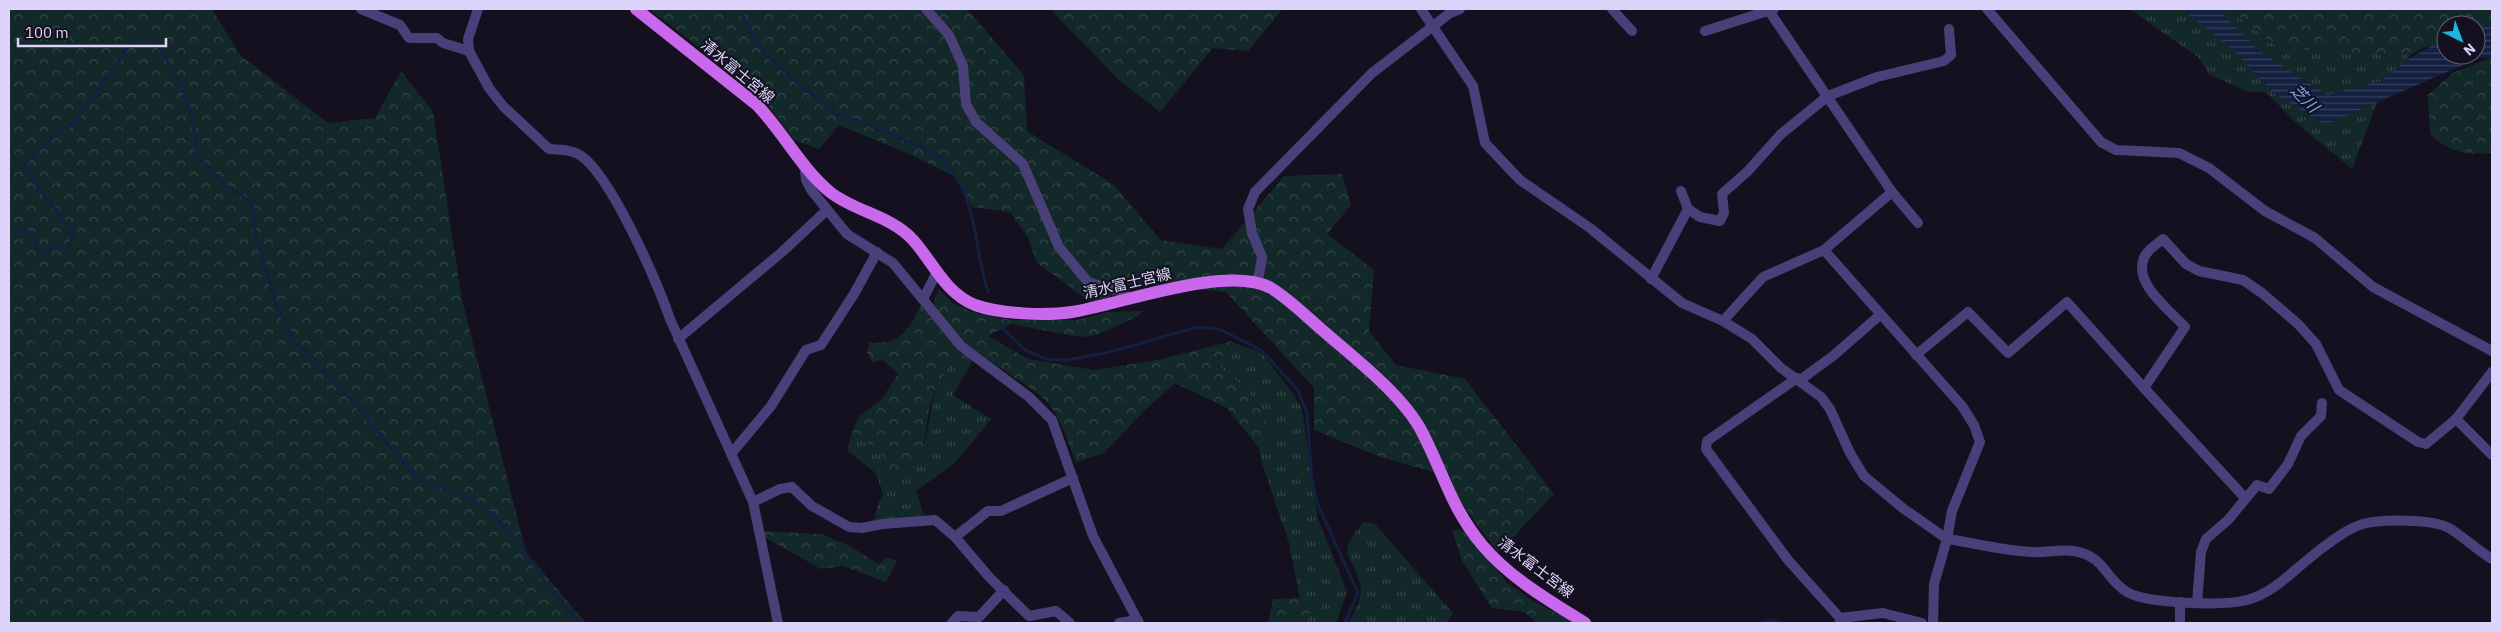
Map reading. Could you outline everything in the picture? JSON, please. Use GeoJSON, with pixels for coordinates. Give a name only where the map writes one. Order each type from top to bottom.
{"type":"FeatureCollection","features":[{"type":"Feature","properties":{"kind":"main road","name":"清水富士宮線"},"geometry":{"type":"LineString","coordinates":[[636,9],[757,105],[774,123],[817,180],[842,200],[898,226],[913,240],[945,283],[975,305],[1001,310],[1055,314],[1221,279],[1258,281],[1280,294],[1359,363],[1414,418],[1455,508],[1484,548],[1510,572],[1585,623]]}},
{"type":"Feature","properties":{"kind":"street"},"geometry":{"type":"LineString","coordinates":[[361,9],[400,25],[409,38],[436,38],[443,43],[469,51]]}},
{"type":"Feature","properties":{"kind":"street"},"geometry":{"type":"LineString","coordinates":[[478,9],[468,39],[469,51],[489,88],[502,106],[548,149],[569,150],[580,154],[608,185],[660,292],[678,339],[753,502],[778,623]]}},
{"type":"Feature","properties":{"kind":"street"},"geometry":{"type":"LineString","coordinates":[[926,9],[949,35],[963,66],[966,104],[976,122],[1023,164],[1059,247],[1088,282],[1122,292],[1130,299]]}},
{"type":"Feature","properties":{"kind":"street"},"geometry":{"type":"LineString","coordinates":[[1421,9],[1474,86],[1485,143],[1494,154],[1520,180],[1590,228],[1650,279],[1682,303],[1723,321],[1752,340],[1782,368],[1821,397],[1830,409],[1850,453],[1864,476],[1904,509],[1946,539],[2032,552],[2075,551],[2102,564],[2117,584],[2128,592],[2159,600],[2197,603],[2247,600],[2262,594],[2276,586],[2311,557],[2363,524],[2428,521],[2449,528],[2492,559]]}},
{"type":"Feature","properties":{"kind":"street"},"geometry":{"type":"LineString","coordinates":[[1258,281],[1262,257],[1252,233],[1248,209],[1255,192],[1372,73],[1434,26],[1460,9]]}},
{"type":"Feature","properties":{"kind":"street"},"geometry":{"type":"LineString","coordinates":[[1612,9],[1632,31]]}},
{"type":"Feature","properties":{"kind":"street"},"geometry":{"type":"LineString","coordinates":[[1987,9],[2101,142],[2116,150],[2179,153],[2209,168],[2265,212],[2315,238],[2373,287],[2492,351]]}},
{"type":"Feature","properties":{"kind":"street"},"geometry":{"type":"LineString","coordinates":[[1704,31],[1772,10],[1892,192],[1918,223]]}},
{"type":"Feature","properties":{"kind":"street"},"geometry":{"type":"LineString","coordinates":[[1681,191],[1688,210],[1700,217],[1720,221],[1724,212],[1722,194],[1748,171],[1781,134],[1828,96],[1877,77],[1944,61],[1952,55],[1949,29]]}},
{"type":"Feature","properties":{"kind":"street"},"geometry":{"type":"LineString","coordinates":[[804,162],[806,180],[847,234],[893,263],[961,346],[1029,397],[1052,420],[1074,478],[1092,536],[1138,622],[1119,623]]}},
{"type":"Feature","properties":{"kind":"street"},"geometry":{"type":"LineString","coordinates":[[1723,321],[1763,277],[1824,250],[1892,192]]}},
{"type":"Feature","properties":{"kind":"street"},"geometry":{"type":"LineString","coordinates":[[678,339],[782,252],[827,210]]}},
{"type":"Feature","properties":{"kind":"street"},"geometry":{"type":"LineString","coordinates":[[1650,279],[1688,210]]}},
{"type":"Feature","properties":{"kind":"street"},"geometry":{"type":"LineString","coordinates":[[2144,388],[2185,327],[2145,283],[2141,268],[2144,256],[2163,239],[2186,264],[2199,272],[2243,280],[2262,292],[2298,324],[2316,344],[2339,390],[2418,442],[2426,444],[2456,419],[2492,372]]}},
{"type":"Feature","properties":{"kind":"street"},"geometry":{"type":"LineString","coordinates":[[1824,250],[1962,406],[1974,425],[1980,442],[1952,511],[1934,584],[1934,623]]}},
{"type":"Feature","properties":{"kind":"street"},"geometry":{"type":"LineString","coordinates":[[731,454],[771,406],[806,350],[821,345],[854,294],[876,252]]}},
{"type":"Feature","properties":{"kind":"street"},"geometry":{"type":"LineString","coordinates":[[923,299],[937,272]]}},
{"type":"Feature","properties":{"kind":"street"},"geometry":{"type":"LineString","coordinates":[[1916,355],[1968,312],[2008,353],[2067,302],[2245,498]]}},
{"type":"Feature","properties":{"kind":"street"},"geometry":{"type":"LineString","coordinates":[[1880,315],[1833,356],[1707,442],[1706,448],[1788,560],[1840,621],[1883,614],[1922,623]]}},
{"type":"Feature","properties":{"kind":"street"},"geometry":{"type":"LineString","coordinates":[[2197,603],[2201,552],[2206,540],[2228,520],[2257,485],[2269,489],[2288,464],[2300,436],[2321,416],[2322,403]]}},
{"type":"Feature","properties":{"kind":"street"},"geometry":{"type":"LineString","coordinates":[[2456,419],[2492,455]]}},
{"type":"Feature","properties":{"kind":"street"},"geometry":{"type":"LineString","coordinates":[[955,537],[988,511],[1001,511],[1074,478]]}},
{"type":"Feature","properties":{"kind":"street"},"geometry":{"type":"LineString","coordinates":[[753,502],[780,489],[792,487],[812,506],[849,527],[862,528],[882,524],[934,520],[955,537],[1029,616],[1056,611],[1070,623]]}},
{"type":"Feature","properties":{"kind":"street"},"geometry":{"type":"LineString","coordinates":[[952,623],[958,616],[979,617],[1004,590]]}},
{"type":"Feature","properties":{"kind":"street"},"geometry":{"type":"LineString","coordinates":[[2180,602],[2180,623]]}},
{"type":"Feature","properties":{"kind":"green space"},"geometry":{"type":"Polygon","coordinates":[[[9,9],[212,9],[240,55],[328,123],[375,118],[401,71],[433,112],[462,300],[526,552],[586,623],[9,623],[9,9]]]}},
{"type":"Feature","properties":{"kind":"green space"},"geometry":{"type":"Polygon","coordinates":[[[649,9],[967,9],[1024,75],[1027,131],[1114,185],[1160,240],[1222,249],[1284,176],[1342,174],[1351,205],[1327,234],[1374,270],[1369,331],[1396,365],[1465,379],[1554,494],[1498,553],[1440,474],[1378,456],[1314,430],[1314,388],[1226,292],[1150,285],[1091,302],[1037,263],[1028,238],[1010,212],[972,207],[958,178],[911,155],[839,125],[819,149],[794,140],[759,93],[649,9]]]}},
{"type":"Feature","properties":{"kind":"green space"},"geometry":{"type":"Polygon","coordinates":[[[1050,9],[1282,10],[1248,51],[1213,48],[1160,112],[1119,80],[1050,9]]]}},
{"type":"Feature","properties":{"kind":"green space"},"geometry":{"type":"Polygon","coordinates":[[[2130,9],[2229,9],[2277,47],[2332,43],[2350,50],[2411,54],[2378,100],[2352,169],[2294,121],[2266,92],[2248,92],[2209,74],[2199,58],[2130,9]]]}},
{"type":"Feature","properties":{"kind":"green space"},"geometry":{"type":"Polygon","coordinates":[[[2230,9],[2492,9],[2492,42],[2486,42],[2486,15],[2436,15],[2436,46],[2425,47],[2411,54],[2364,52],[2347,55],[2334,46],[2310,50],[2277,47],[2230,9]]]}},
{"type":"Feature","properties":{"kind":"green space"},"geometry":{"type":"Polygon","coordinates":[[[2492,57],[2492,153],[2474,154],[2452,149],[2430,134],[2428,95],[2453,73],[2472,65],[2486,65],[2486,59],[2492,57]]]}},
{"type":"Feature","properties":{"kind":"green space"},"geometry":{"type":"Polygon","coordinates":[[[939,289],[952,303],[976,313],[1011,320],[1078,320],[1107,312],[1142,311],[1138,316],[1097,335],[1080,337],[1011,324],[988,336],[1028,359],[1094,370],[1153,361],[1232,341],[1218,365],[1250,394],[1266,420],[1272,437],[1259,448],[1227,408],[1175,383],[1145,410],[1104,453],[1076,462],[1061,424],[1048,403],[1022,382],[964,342],[948,328],[938,315],[934,303],[939,289]]]}},
{"type":"Feature","properties":{"kind":"green space"},"geometry":{"type":"Polygon","coordinates":[[[921,305],[959,352],[936,387],[929,410],[922,457],[912,471],[896,479],[885,470],[881,452],[852,432],[860,415],[881,400],[898,374],[882,359],[873,363],[867,352],[869,342],[888,342],[895,339],[907,329],[921,305]]]}},
{"type":"Feature","properties":{"kind":"green space"},"geometry":{"type":"Polygon","coordinates":[[[1232,342],[1262,353],[1294,395],[1302,409],[1318,519],[1347,592],[1336,623],[1306,623],[1310,613],[1300,598],[1289,543],[1261,460],[1259,448],[1272,437],[1269,426],[1250,394],[1218,364],[1232,342]]]}},
{"type":"Feature","properties":{"kind":"green space"},"geometry":{"type":"Polygon","coordinates":[[[959,352],[973,360],[953,395],[991,419],[955,463],[916,491],[925,518],[874,520],[878,504],[883,495],[876,473],[847,451],[852,432],[881,452],[885,470],[896,478],[922,457],[936,387],[959,352]]]}},
{"type":"Feature","properties":{"kind":"green space"},"geometry":{"type":"Polygon","coordinates":[[[1364,522],[1375,524],[1453,613],[1446,623],[1348,623],[1358,603],[1361,587],[1349,557],[1348,547],[1355,532],[1364,522]]]}},
{"type":"Feature","properties":{"kind":"green space"},"geometry":{"type":"Polygon","coordinates":[[[1452,530],[1462,530],[1487,556],[1506,582],[1533,601],[1569,619],[1570,623],[1534,623],[1535,621],[1524,612],[1492,608],[1462,561],[1452,530]]]}},
{"type":"Feature","properties":{"kind":"green space"},"geometry":{"type":"Polygon","coordinates":[[[760,531],[820,534],[848,545],[879,564],[886,557],[897,561],[886,582],[843,566],[821,569],[764,537],[760,531]]]}},
{"type":"Feature","properties":{"kind":"green space"},"geometry":{"type":"Polygon","coordinates":[[[1300,598],[1310,613],[1306,623],[1268,623],[1273,599],[1300,598]]]}},
{"type":"Feature","properties":{"kind":"water","name":"芝川"},"geometry":{"type":"Polygon","coordinates":[[[2182,9],[2217,9],[2262,53],[2327,95],[2381,81],[2407,60],[2436,44],[2436,65],[2463,65],[2325,125],[2275,94],[2229,46],[2182,9]]]}},
{"type":"Feature","properties":{"kind":"water"},"geometry":{"type":"Polygon","coordinates":[[[2486,26],[2492,26],[2492,57],[2486,57],[2486,26]]]}},
{"type":"Feature","properties":{"kind":"waterway"},"geometry":{"type":"LineString","coordinates":[[740,9],[756,43],[768,57],[829,110],[926,148],[943,162],[956,177],[965,194],[971,213],[988,292]]}},
{"type":"Feature","properties":{"kind":"waterway"},"geometry":{"type":"LineString","coordinates":[[9,226],[32,234],[40,251],[70,247],[73,233],[27,172],[26,163],[46,142],[74,123],[130,45],[140,39],[153,39],[178,79],[184,94],[193,123],[196,155],[231,190],[246,198],[253,207],[255,234],[278,310],[294,340],[346,394],[413,473],[432,484],[473,501],[499,520],[580,623]]}},
{"type":"Feature","properties":{"kind":"waterway"},"geometry":{"type":"LineString","coordinates":[[999,325],[1025,350],[1046,359],[1067,360],[1106,353],[1198,327],[1219,329],[1261,350],[1298,390],[1307,414],[1312,481],[1318,505],[1358,593],[1345,623]]}},
{"type":"Feature","properties":{"kind":"waterway"},"geometry":{"type":"LineString","coordinates":[[1763,623],[1773,620],[1779,623]]}}]}
